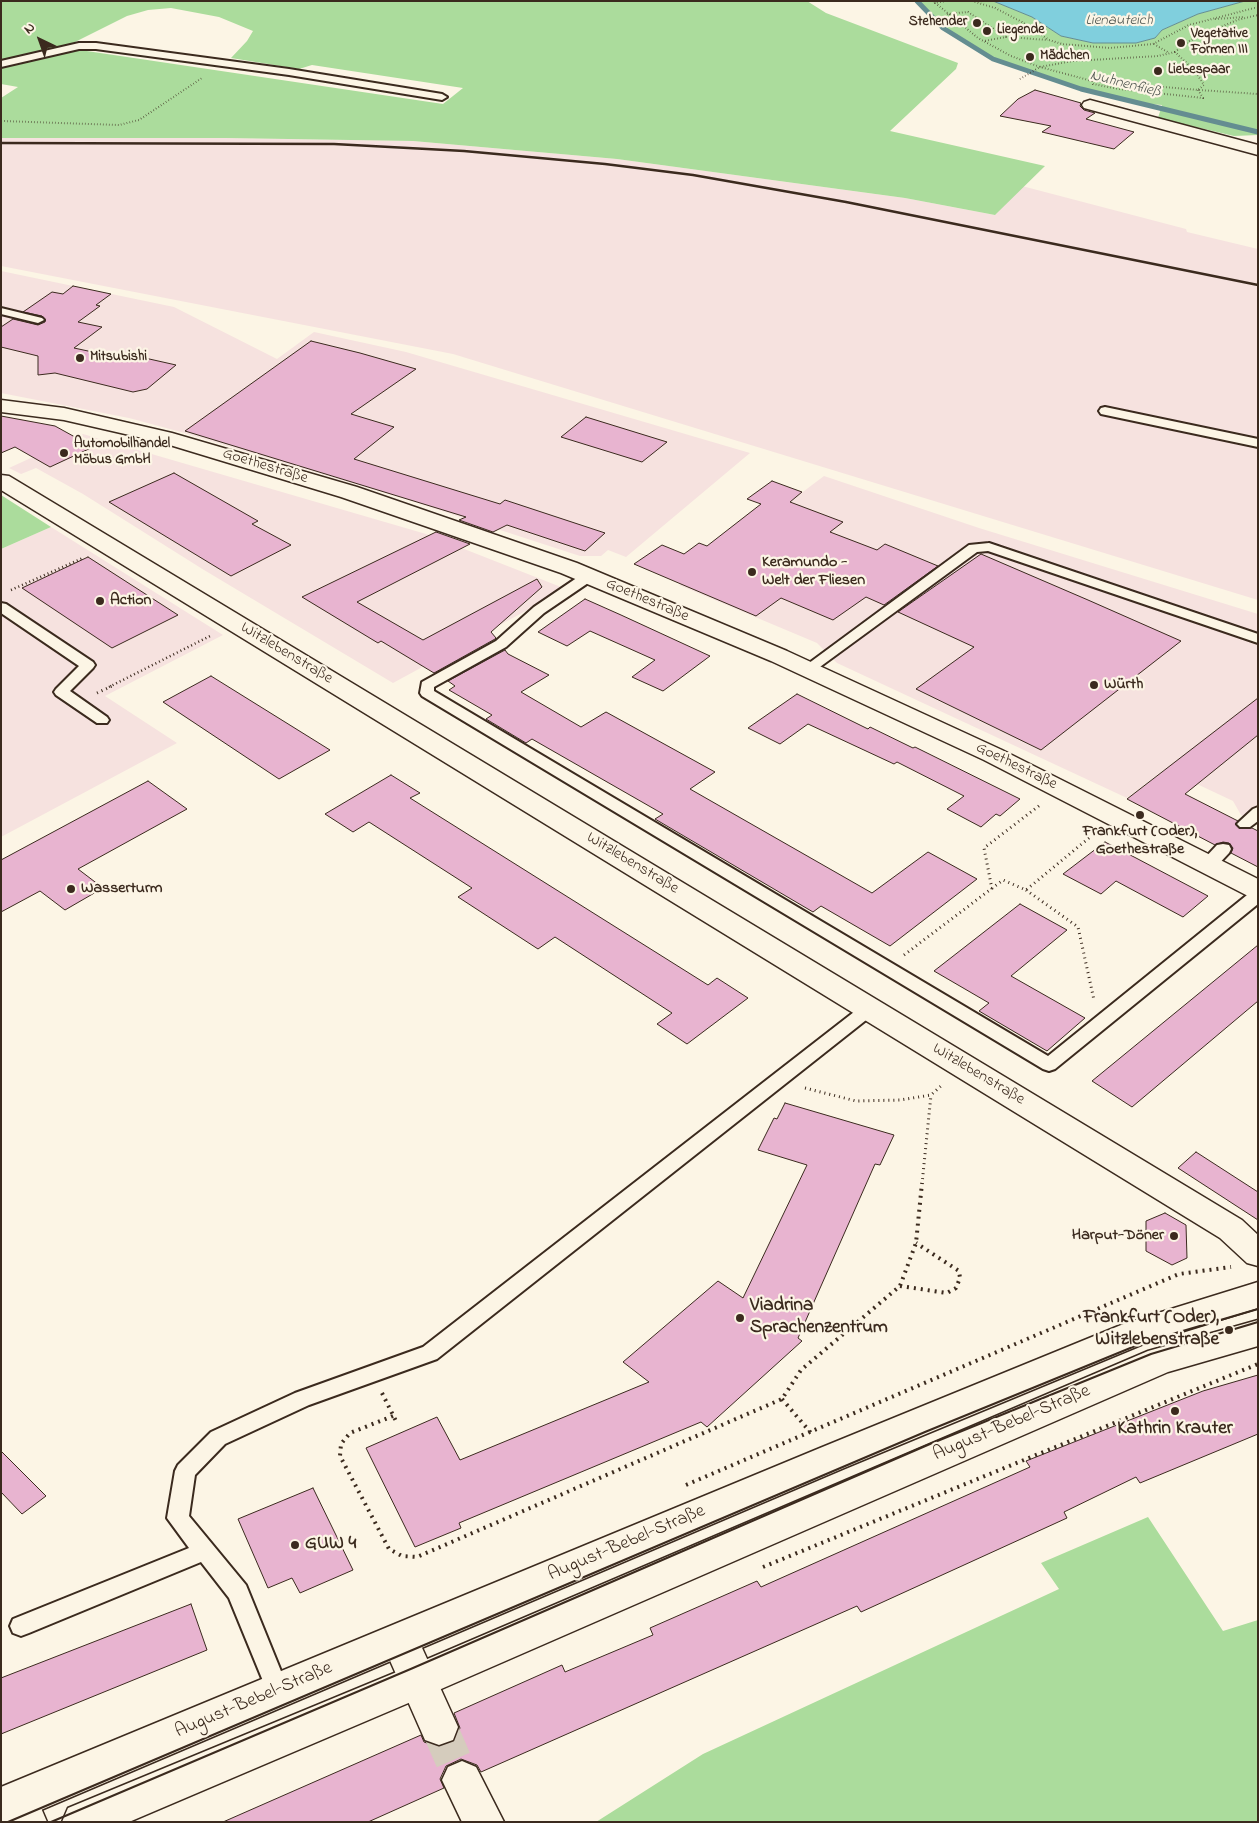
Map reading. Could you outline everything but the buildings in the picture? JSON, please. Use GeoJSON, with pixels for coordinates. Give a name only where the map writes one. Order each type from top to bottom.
{"type":"FeatureCollection","features":[{"type":"Feature","properties":{"kind":"street"},"geometry":{"type":"LineString","coordinates":[[1090,105],[1258,150]]}},
{"type":"Feature","properties":{"kind":"street"},"geometry":{"type":"LineString","coordinates":[[1234,144],[1258,142]]}},
{"type":"Feature","properties":{"kind":"street","name":"Goethestraße"},"geometry":{"type":"LineString","coordinates":[[1,406],[64,414],[165,436],[349,492],[589,576],[808,669],[993,755],[1115,817],[1215,857],[1258,890]]}},
{"type":"Feature","properties":{"kind":"street","name":"Witzlebenstraße"},"geometry":{"type":"LineString","coordinates":[[1,480],[1231,1229],[1248,1260]]}},
{"type":"Feature","properties":{"kind":"street","name":"August-Bebel-Straße"},"geometry":{"type":"LineString","coordinates":[[14,1810],[278,1691],[400,1640],[821,1445],[1138,1332],[1258,1295]]}},
{"type":"Feature","properties":{"kind":"street","name":"August-Bebel-Straße"},"geometry":{"type":"LineString","coordinates":[[82,1822],[418,1681],[1160,1361],[1258,1333]]}},
{"type":"Feature","properties":{"kind":"street"},"geometry":{"type":"LineString","coordinates":[[400,1640],[439,1727]]}},
{"type":"Feature","properties":{"kind":"street"},"geometry":{"type":"LineString","coordinates":[[462,1780],[484,1822]]}},
{"type":"Feature","properties":{"kind":"lane"},"geometry":{"type":"LineString","coordinates":[[1,64],[79,46],[96,46],[442,97]]}},
{"type":"Feature","properties":{"kind":"lane"},"geometry":{"type":"LineString","coordinates":[[1,311],[38,320]]}},
{"type":"Feature","properties":{"kind":"lane"},"geometry":{"type":"LineString","coordinates":[[1105,411],[1258,443]]}},
{"type":"Feature","properties":{"kind":"lane"},"geometry":{"type":"LineString","coordinates":[[808,669],[974,548],[988,547],[1258,640]]}},
{"type":"Feature","properties":{"kind":"lane"},"geometry":{"type":"LineString","coordinates":[[589,576],[539,610],[501,644],[427,685],[426,693],[1049,1065],[1258,895]]}},
{"type":"Feature","properties":{"kind":"lane"},"geometry":{"type":"LineString","coordinates":[[1,606],[88,665],[61,692],[102,720]]}},
{"type":"Feature","properties":{"kind":"lane"},"geometry":{"type":"LineString","coordinates":[[1245,824],[1258,812]]}},
{"type":"Feature","properties":{"kind":"lane"},"geometry":{"type":"LineString","coordinates":[[278,1691],[238,1592],[178,1518],[185,1471],[218,1438],[302,1399],[430,1353],[869,1009]]}},
{"type":"Feature","properties":{"kind":"lane"},"geometry":{"type":"LineString","coordinates":[[21,1626],[205,1551]]}},
{"type":"Feature","properties":{"kind":"path"},"geometry":{"type":"LineString","coordinates":[[933,2],[946,1]]}},
{"type":"Feature","properties":{"kind":"path"},"geometry":{"type":"LineString","coordinates":[[972,1],[996,8],[1049,40]]}},
{"type":"Feature","properties":{"kind":"path"},"geometry":{"type":"LineString","coordinates":[[933,2],[984,41],[1011,56],[1040,67],[1092,81],[1258,94]]}},
{"type":"Feature","properties":{"kind":"path"},"geometry":{"type":"LineString","coordinates":[[984,41],[1006,37],[1049,40],[1062,44],[1110,48],[1136,47],[1153,44],[1173,36],[1189,25],[1204,20],[1258,7]]}},
{"type":"Feature","properties":{"kind":"path"},"geometry":{"type":"LineString","coordinates":[[947,14],[968,12],[1006,37]]}},
{"type":"Feature","properties":{"kind":"path"},"geometry":{"type":"LineString","coordinates":[[1020,79],[1040,67],[1073,61],[1158,56],[1175,52],[1189,41],[1237,20],[1258,15]]}},
{"type":"Feature","properties":{"kind":"path"},"geometry":{"type":"LineString","coordinates":[[1204,20],[1252,17]]}},
{"type":"Feature","properties":{"kind":"path"},"geometry":{"type":"LineString","coordinates":[[1153,44],[1169,53]]}},
{"type":"Feature","properties":{"kind":"path"},"geometry":{"type":"LineString","coordinates":[[1175,52],[1194,70],[1204,85],[1198,90]]}},
{"type":"Feature","properties":{"kind":"path"},"geometry":{"type":"LineString","coordinates":[[1,121],[119,125],[139,120],[223,64]]}},
{"type":"Feature","properties":{"kind":"path"},"geometry":{"type":"LineString","coordinates":[[1092,81],[1093,84],[1119,89],[1203,98],[1198,90]]}},
{"type":"Feature","properties":{"kind":"path"},"geometry":{"type":"LineString","coordinates":[[10,591],[109,546]]}},
{"type":"Feature","properties":{"kind":"path"},"geometry":{"type":"LineString","coordinates":[[77,703],[235,623]]}},
{"type":"Feature","properties":{"kind":"path"},"geometry":{"type":"LineString","coordinates":[[992,889],[984,848],[1060,789]]}},
{"type":"Feature","properties":{"kind":"path"},"geometry":{"type":"LineString","coordinates":[[1026,890],[1115,817]]}},
{"type":"Feature","properties":{"kind":"path"},"geometry":{"type":"LineString","coordinates":[[886,969],[1003,880],[1026,890],[1078,928],[1099,1025]]}},
{"type":"Feature","properties":{"kind":"path"},"geometry":{"type":"LineString","coordinates":[[777,1080],[856,1101],[900,1100],[931,1095],[963,1066]]}},
{"type":"Feature","properties":{"kind":"path"},"geometry":{"type":"LineString","coordinates":[[393,1416],[350,1433],[341,1444],[340,1456],[389,1549],[402,1556],[417,1557],[782,1399],[801,1370],[900,1286],[916,1243],[931,1095]]}},
{"type":"Feature","properties":{"kind":"path"},"geometry":{"type":"LineString","coordinates":[[900,1286],[947,1294],[956,1288],[960,1278],[959,1271],[916,1243]]}},
{"type":"Feature","properties":{"kind":"path"},"geometry":{"type":"LineString","coordinates":[[782,1399],[821,1445],[1178,1274],[1248,1260]]}},
{"type":"Feature","properties":{"kind":"path"},"geometry":{"type":"LineString","coordinates":[[760,1568],[1258,1364]]}},
{"type":"Feature","properties":{"kind":"path"},"geometry":{"type":"LineString","coordinates":[[372,1374],[396,1421]]}},
{"type":"Feature","properties":{"kind":"shaded area"},"geometry":{"type":"Polygon","coordinates":[[[1,138],[226,138],[413,141],[617,159],[905,198],[995,215],[1022,186],[1186,229],[1187,232],[1258,249],[1258,600],[453,354],[1,266],[1,138]]]}},
{"type":"Feature","properties":{"kind":"shaded area"},"geometry":{"type":"Polygon","coordinates":[[[1,271],[174,307],[277,359],[314,332],[406,352],[750,453],[626,557],[608,550],[601,556],[580,556],[408,500],[181,432],[129,418],[1,393],[1,271]]]}},
{"type":"Feature","properties":{"kind":"shaded area"},"geometry":{"type":"Polygon","coordinates":[[[83,434],[426,534],[566,589],[393,683],[204,570],[83,494],[36,468],[21,474],[9,468],[83,434]]]}},
{"type":"Feature","properties":{"kind":"shaded area"},"geometry":{"type":"Polygon","coordinates":[[[824,476],[979,528],[1258,614],[1258,824],[1241,815],[1233,801],[1165,769],[1127,798],[837,663],[817,643],[679,585],[824,476]]]}},
{"type":"Feature","properties":{"kind":"shaded area"},"geometry":{"type":"Polygon","coordinates":[[[51,527],[223,635],[105,696],[177,743],[1,837],[1,549],[51,527]]]}},
{"type":"Feature","properties":{"kind":"green space"},"geometry":{"type":"Polygon","coordinates":[[[1,1],[807,1],[826,13],[958,63],[956,69],[890,131],[1045,166],[995,215],[905,198],[617,159],[413,141],[226,138],[1,138],[1,98],[18,87],[1,84],[1,68],[80,50],[443,104],[463,88],[312,65],[299,69],[231,58],[247,41],[253,31],[219,17],[171,8],[148,10],[127,16],[69,45],[1,60],[1,1]]]}},
{"type":"Feature","properties":{"kind":"green space"},"geometry":{"type":"Polygon","coordinates":[[[918,1],[993,1],[1032,17],[1061,36],[1093,43],[1136,43],[1155,38],[1162,30],[1198,14],[1245,1],[1258,1],[1258,135],[1234,136],[1158,118],[1162,105],[1136,103],[1071,86],[999,60],[957,38],[918,1]]]}},
{"type":"Feature","properties":{"kind":"green space"},"geometry":{"type":"Polygon","coordinates":[[[1,495],[51,527],[1,549],[1,495]]]}},
{"type":"Feature","properties":{"kind":"green space"},"geometry":{"type":"Polygon","coordinates":[[[1148,1517],[1223,1631],[1258,1620],[1258,1822],[596,1822],[703,1754],[1059,1589],[1041,1563],[1148,1517]]]}},
{"type":"Feature","properties":{"kind":"water","name":"Lienauteich"},"geometry":{"type":"Polygon","coordinates":[[[993,1],[1245,1],[1198,14],[1162,30],[1155,38],[1136,43],[1093,43],[1061,36],[1032,17],[993,1]]]}},
{"type":"Feature","properties":{"kind":"waterway","name":"Nuhnenfließ"},"geometry":{"type":"LineString","coordinates":[[917,1],[943,28],[993,59],[1081,89],[1258,132]]}},
{"type":"Feature","properties":{"kind":"tunnel"},"geometry":{"type":"LineString","coordinates":[[439,1727],[462,1780]]}},
{"type":"Feature","properties":{"kind":"tram line"},"geometry":{"type":"LineString","coordinates":[[8,1822],[925,1432],[1145,1342],[1258,1309]]}},
{"type":"Feature","properties":{"kind":"tram line"},"geometry":{"type":"LineString","coordinates":[[51,1822],[413,1668],[930,1444],[1151,1354],[1258,1322]]}},
{"type":"Feature","properties":{"kind":"railway"},"geometry":{"type":"LineString","coordinates":[[1,143],[334,144],[464,151],[605,164],[693,175],[846,202],[1258,285]]}},
{"type":"Feature","properties":{"kind":"place","name":"Stehender"},"geometry":{"type":"Point","coordinates":[977,23]}},
{"type":"Feature","properties":{"kind":"place","name":"Liegende"},"geometry":{"type":"Point","coordinates":[987,31]}},
{"type":"Feature","properties":{"kind":"place","name":"Vegetative Formen III"},"geometry":{"type":"Point","coordinates":[1181,43]}},
{"type":"Feature","properties":{"kind":"place","name":"Mädchen"},"geometry":{"type":"Point","coordinates":[1030,57]}},
{"type":"Feature","properties":{"kind":"place","name":"Liebespaar"},"geometry":{"type":"Point","coordinates":[1158,71]}},
{"type":"Feature","properties":{"kind":"place","name":"Mitsubishi"},"geometry":{"type":"Point","coordinates":[80,358]}},
{"type":"Feature","properties":{"kind":"place","name":"Automobilhandel Möbus GmbH"},"geometry":{"type":"Point","coordinates":[64,453]}},
{"type":"Feature","properties":{"kind":"place","name":"Keramundo - Welt der Fliesen"},"geometry":{"type":"Point","coordinates":[752,572]}},
{"type":"Feature","properties":{"kind":"place","name":"Action"},"geometry":{"type":"Point","coordinates":[100,601]}},
{"type":"Feature","properties":{"kind":"place","name":"Würth"},"geometry":{"type":"Point","coordinates":[1094,685]}},
{"type":"Feature","properties":{"kind":"place","name":"Frankfurt (Oder), Goethestraße"},"geometry":{"type":"Point","coordinates":[1140,815]}},
{"type":"Feature","properties":{"kind":"place","name":"Wasserturm"},"geometry":{"type":"Point","coordinates":[71,889]}},
{"type":"Feature","properties":{"kind":"place","name":"Harput-Döner"},"geometry":{"type":"Point","coordinates":[1174,1236]}},
{"type":"Feature","properties":{"kind":"place","name":"Viadrina Sprachenzentrum"},"geometry":{"type":"Point","coordinates":[740,1318]}},
{"type":"Feature","properties":{"kind":"place","name":"Frankfurt (Oder), Witzlebenstraße"},"geometry":{"type":"Point","coordinates":[1229,1330]}},
{"type":"Feature","properties":{"kind":"place","name":"Kathrin Krauter"},"geometry":{"type":"Point","coordinates":[1175,1411]}},
{"type":"Feature","properties":{"kind":"place","name":"GUW 4"},"geometry":{"type":"Point","coordinates":[295,1545]}}]}
